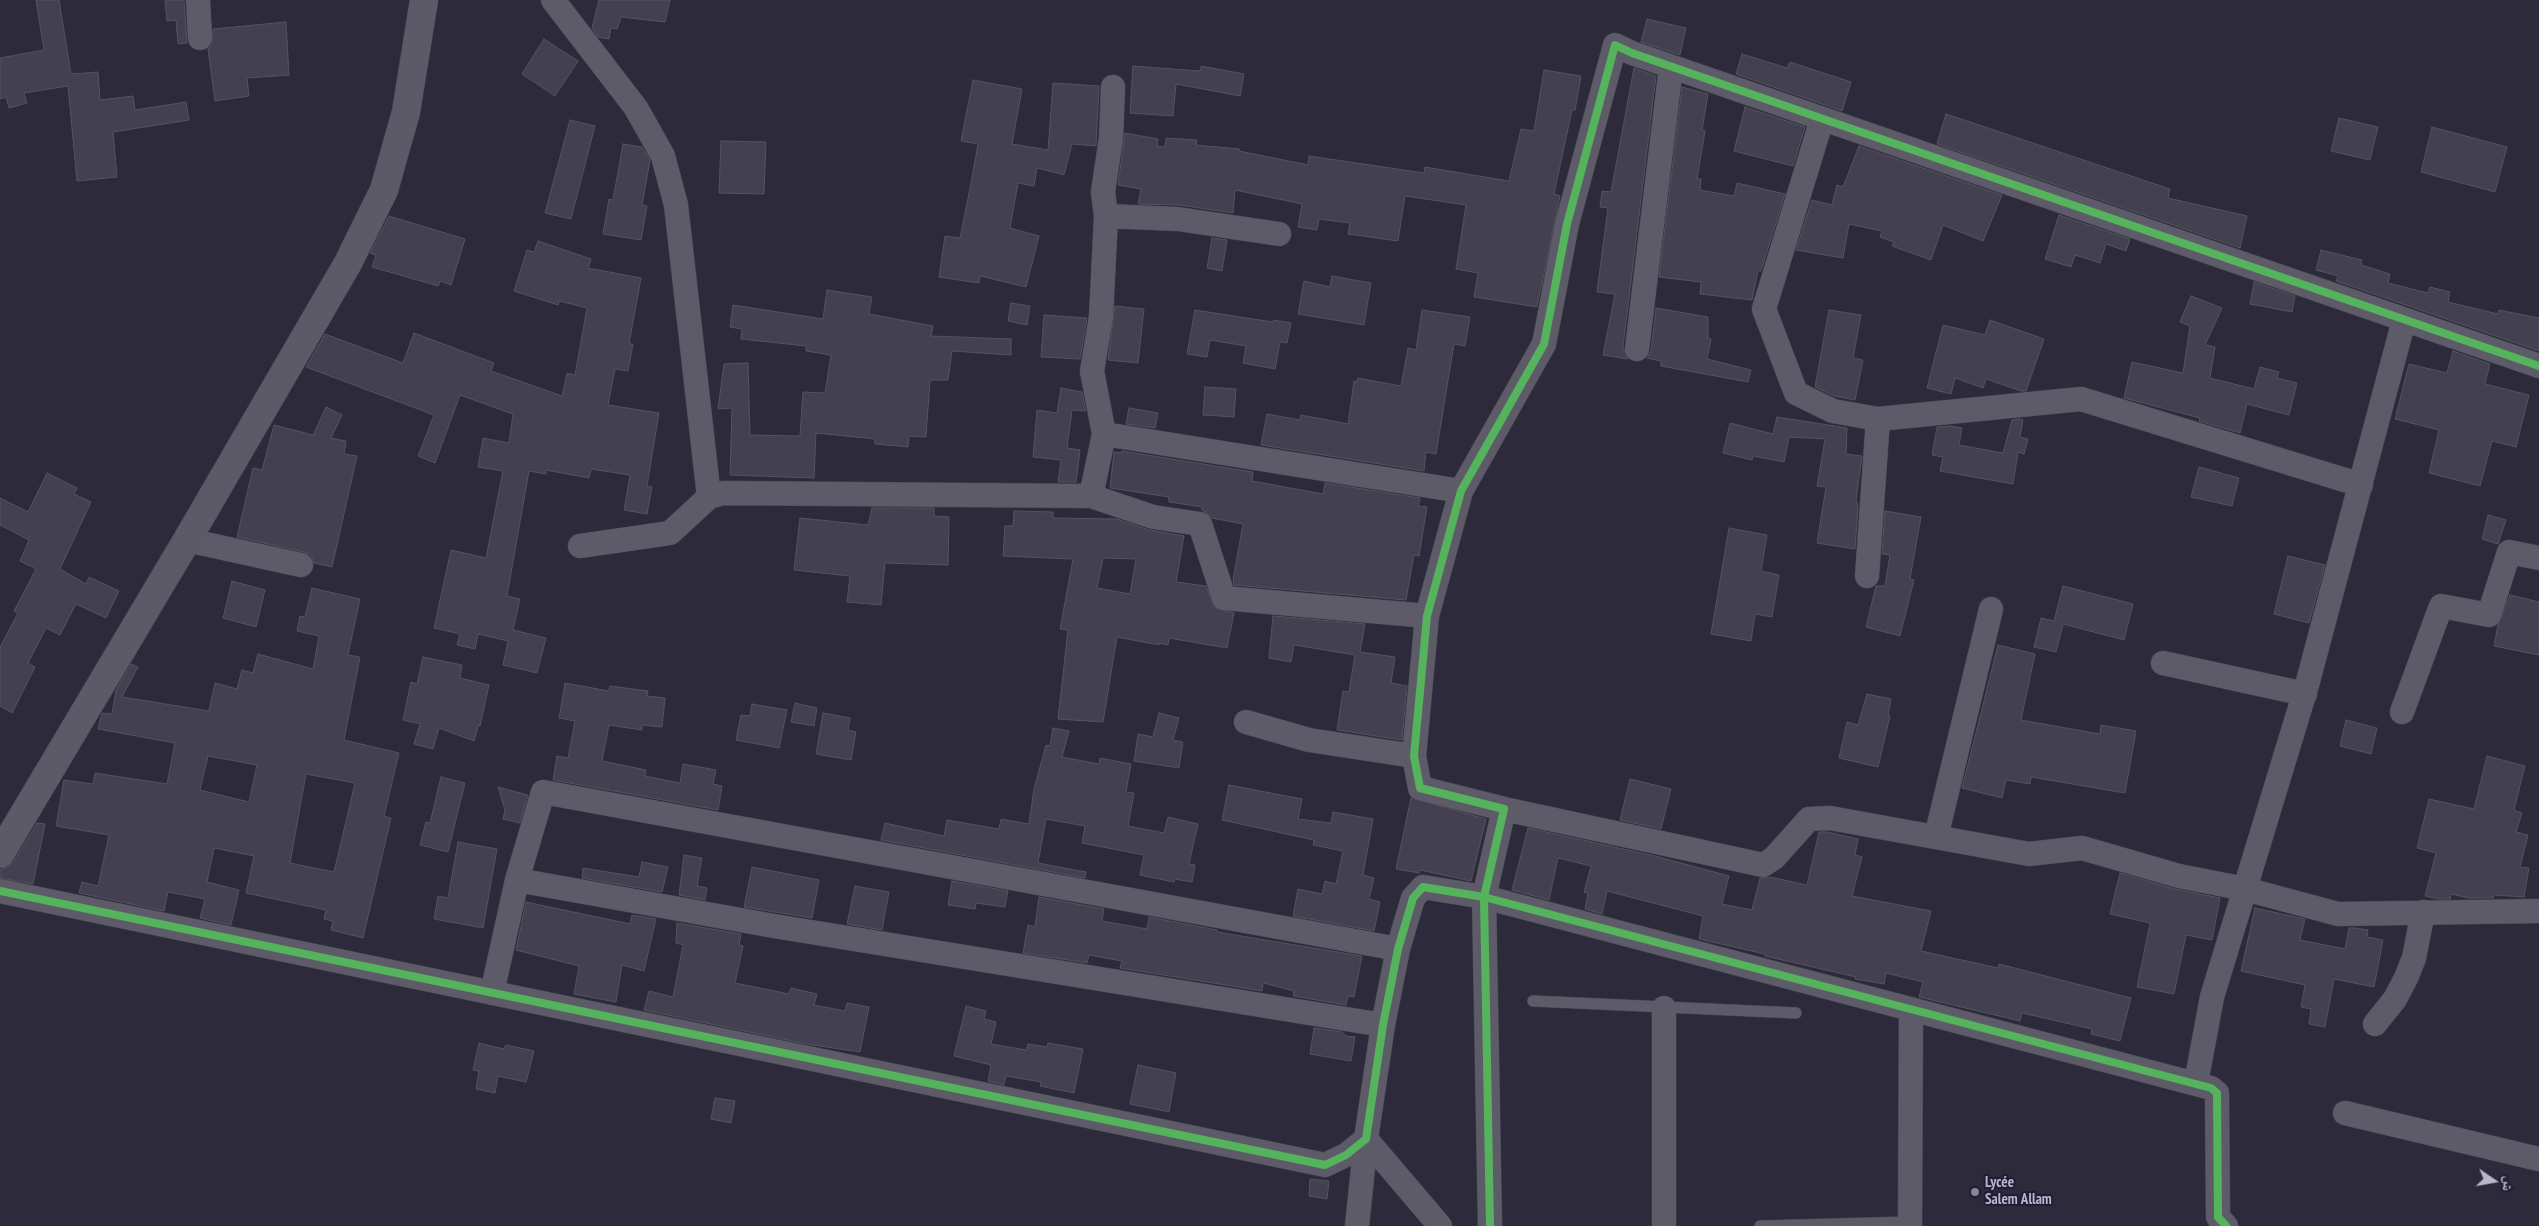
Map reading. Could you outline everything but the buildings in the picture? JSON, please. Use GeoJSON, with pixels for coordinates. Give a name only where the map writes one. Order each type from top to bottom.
{"type":"FeatureCollection","features":[{"type":"Feature","properties":{"kind":"street"},"geometry":{"type":"LineString","coordinates":[[198,0],[200,38]]}},
{"type":"Feature","properties":{"kind":"street"},"geometry":{"type":"LineString","coordinates":[[0,854],[187,540],[348,263],[384,190],[406,112],[424,0]]}},
{"type":"Feature","properties":{"kind":"street"},"geometry":{"type":"LineString","coordinates":[[553,0],[636,108],[662,156],[676,205],[709,496]]}},
{"type":"Feature","properties":{"kind":"street"},"geometry":{"type":"LineString","coordinates":[[2539,366],[1671,67],[1615,45],[1567,224],[1544,344],[1461,491],[1427,616],[1414,756],[1420,788],[1762,865],[1774,858],[1809,819],[1830,818],[2029,854],[2082,848],[2179,876],[2245,889],[2338,914],[2539,911]]}},
{"type":"Feature","properties":{"kind":"street"},"geometry":{"type":"LineString","coordinates":[[1637,349],[1671,67]]}},
{"type":"Feature","properties":{"kind":"street"},"geometry":{"type":"LineString","coordinates":[[1091,496],[1104,434],[1092,372],[1101,317],[1106,216],[1103,192],[1111,138],[1113,87]]}},
{"type":"Feature","properties":{"kind":"street"},"geometry":{"type":"LineString","coordinates":[[1822,119],[1764,309],[1796,393],[1833,411],[1878,419],[2082,399],[2361,485]]}},
{"type":"Feature","properties":{"kind":"street"},"geometry":{"type":"LineString","coordinates":[[1106,216],[1178,220],[1279,234]]}},
{"type":"Feature","properties":{"kind":"street"},"geometry":{"type":"LineString","coordinates":[[2196,1083],[2212,997],[2305,694],[2404,320]]}},
{"type":"Feature","properties":{"kind":"street"},"geometry":{"type":"LineString","coordinates":[[1867,576],[1878,419]]}},
{"type":"Feature","properties":{"kind":"street"},"geometry":{"type":"LineString","coordinates":[[1104,434],[1461,491]]}},
{"type":"Feature","properties":{"kind":"street"},"geometry":{"type":"LineString","coordinates":[[580,546],[670,533],[709,496],[723,492],[1091,496],[1153,517],[1200,524],[1224,598],[1427,616]]}},
{"type":"Feature","properties":{"kind":"street"},"geometry":{"type":"LineString","coordinates":[[187,540],[301,565]]}},
{"type":"Feature","properties":{"kind":"street"},"geometry":{"type":"LineString","coordinates":[[2402,712],[2441,606],[2490,615],[2509,552],[2539,558]]}},
{"type":"Feature","properties":{"kind":"street"},"geometry":{"type":"LineString","coordinates":[[1936,837],[1991,609]]}},
{"type":"Feature","properties":{"kind":"street"},"geometry":{"type":"LineString","coordinates":[[2163,663],[2305,694]]}},
{"type":"Feature","properties":{"kind":"street"},"geometry":{"type":"LineString","coordinates":[[1246,722],[1309,740],[1414,756]]}},
{"type":"Feature","properties":{"kind":"street"},"geometry":{"type":"LineString","coordinates":[[492,993],[518,880],[543,792],[1398,949]]}},
{"type":"Feature","properties":{"kind":"street"},"geometry":{"type":"LineString","coordinates":[[1490,1226],[1484,897],[1504,808]]}},
{"type":"Feature","properties":{"kind":"street"},"geometry":{"type":"LineString","coordinates":[[518,880],[774,926],[1383,1026]]}},
{"type":"Feature","properties":{"kind":"street"},"geometry":{"type":"LineString","coordinates":[[1357,1226],[1366,1139],[1383,1026],[1398,949],[1413,898],[1423,887],[1484,897],[2211,1088],[2217,1093],[2218,1218],[2226,1226]]}},
{"type":"Feature","properties":{"kind":"street"},"geometry":{"type":"LineString","coordinates":[[0,891],[1325,1165],[1346,1155],[1366,1139]]}},
{"type":"Feature","properties":{"kind":"street"},"geometry":{"type":"LineString","coordinates":[[2375,1024],[2395,999],[2406,978],[2414,958],[2423,912]]}},
{"type":"Feature","properties":{"kind":"street"},"geometry":{"type":"LineString","coordinates":[[1664,1008],[1664,1226]]}},
{"type":"Feature","properties":{"kind":"street"},"geometry":{"type":"LineString","coordinates":[[1910,1224],[1911,1009]]}},
{"type":"Feature","properties":{"kind":"street"},"geometry":{"type":"LineString","coordinates":[[2345,1113],[2539,1159]]}},
{"type":"Feature","properties":{"kind":"street"},"geometry":{"type":"LineString","coordinates":[[1366,1139],[1440,1226]]}},
{"type":"Feature","properties":{"kind":"lane"},"geometry":{"type":"LineString","coordinates":[[1533,1001],[1796,1013]]}},
{"type":"Feature","properties":{"kind":"lane"},"geometry":{"type":"LineString","coordinates":[[1760,1226],[1910,1224]]}},
{"type":"Feature","properties":{"kind":"cycle path"},"geometry":{"type":"LineString","coordinates":[[1490,1226],[1484,897],[1504,809],[1420,788],[1414,756],[1427,616],[1461,491],[1544,344],[1567,224],[1615,45],[1632,53],[2539,366]]}},
{"type":"Feature","properties":{"kind":"cycle path"},"geometry":{"type":"LineString","coordinates":[[0,891],[1325,1165],[1346,1155],[1366,1139],[1383,1025],[1398,949],[1413,898],[1423,887],[1484,897],[2211,1088],[2217,1093],[2218,1217],[2226,1226]]}},
{"type":"Feature","properties":{"kind":"place","name":"Lycée Salem Allam"},"geometry":{"type":"Point","coordinates":[1975,1192]}}]}
